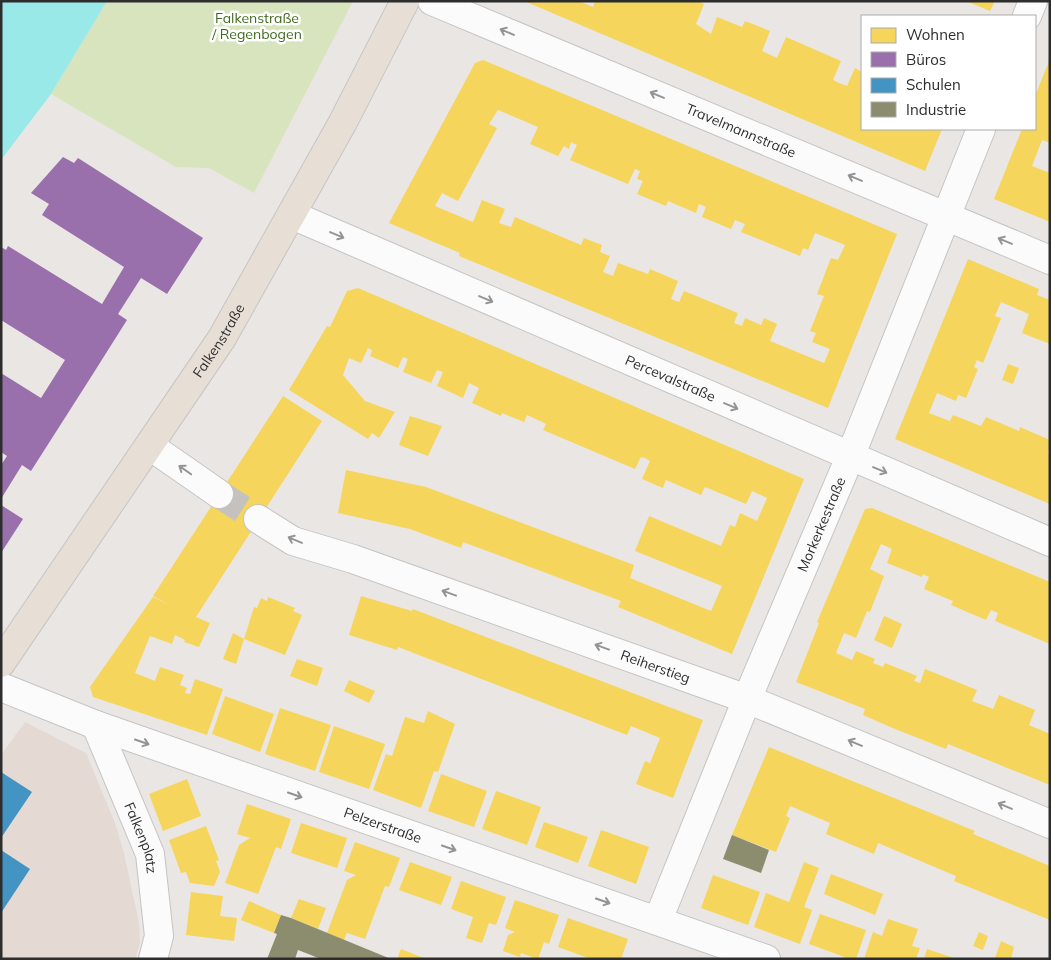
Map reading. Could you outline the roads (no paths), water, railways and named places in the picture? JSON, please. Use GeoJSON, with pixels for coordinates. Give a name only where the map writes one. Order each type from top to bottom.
{"type":"FeatureCollection","features":[{"type":"Feature","properties":{"kind":"main road","name":"Falkenstraße"},"geometry":{"type":"LineString","coordinates":[[1,663],[222,338],[292,215],[405,1]]}},
{"type":"Feature","properties":{"kind":"street","name":"Travelmannstraße"},"geometry":{"type":"LineString","coordinates":[[432,1],[1050,260]]}},
{"type":"Feature","properties":{"kind":"street"},"geometry":{"type":"LineString","coordinates":[[1027,15],[1033,1]]}},
{"type":"Feature","properties":{"kind":"street","name":"Morkerkestraße"},"geometry":{"type":"LineString","coordinates":[[658,920],[747,699],[850,457],[981,130]]}},
{"type":"Feature","properties":{"kind":"street","name":"Percevalstraße"},"geometry":{"type":"LineString","coordinates":[[292,215],[1050,542]]}},
{"type":"Feature","properties":{"kind":"street"},"geometry":{"type":"LineString","coordinates":[[150,446],[219,494]]}},
{"type":"Feature","properties":{"kind":"street","name":"Reiherstieg"},"geometry":{"type":"LineString","coordinates":[[258,519],[293,541],[353,559],[747,699],[1050,824]]}},
{"type":"Feature","properties":{"kind":"street","name":"Pelzerstraße"},"geometry":{"type":"LineString","coordinates":[[1,687],[96,725],[766,959]]}},
{"type":"Feature","properties":{"kind":"street","name":"Falkenplatz"},"geometry":{"type":"LineString","coordinates":[[96,725],[150,854],[159,936],[153,959]]}},
{"type":"Feature","properties":{"kind":"water"},"geometry":{"type":"Polygon","coordinates":[[[1,1],[107,1],[51,94],[1,160],[1,1]]]}},
{"type":"Feature","properties":{"kind":"tunnel"},"geometry":{"type":"LineString","coordinates":[[219,494],[258,519]]}},
{"type":"Feature","properties":{"kind":"park label","name":"Falkenstraße / Regenbogen"},"geometry":{"type":"Point","coordinates":[257,26]}}]}
